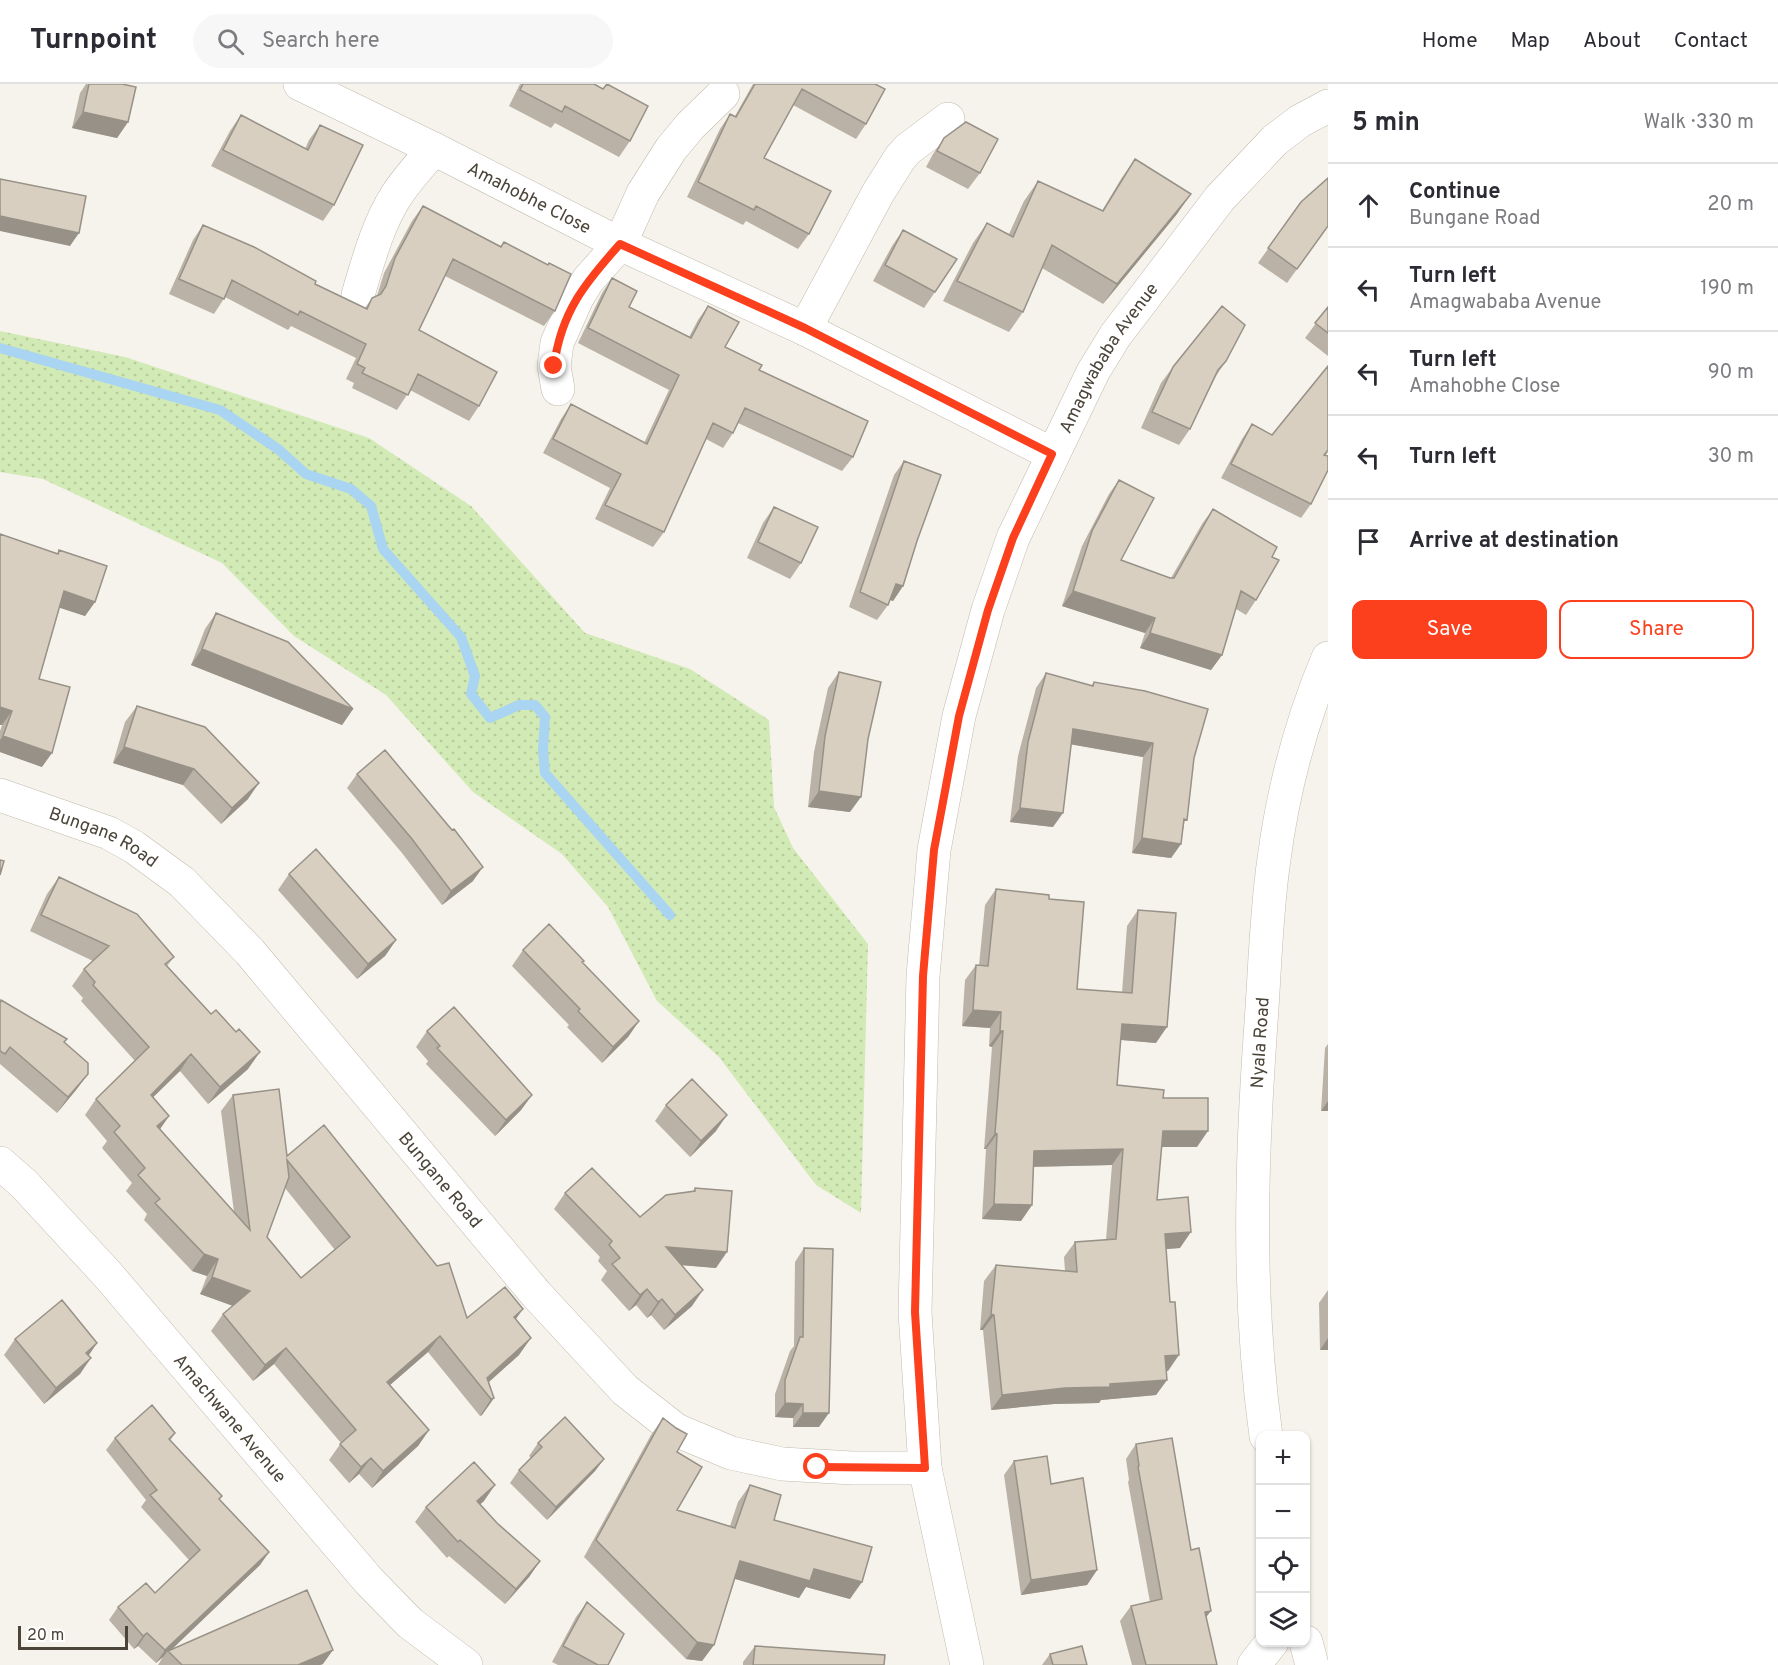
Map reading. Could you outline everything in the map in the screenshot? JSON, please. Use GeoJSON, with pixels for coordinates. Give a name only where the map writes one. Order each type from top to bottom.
{"type":"FeatureCollection","features":[{"type":"Feature","properties":{"kind":"street","name":"Amahobhe Close"},"geometry":{"type":"LineString","coordinates":[[300,84],[620,244],[805,328],[1052,454]]}},
{"type":"Feature","properties":{"kind":"street"},"geometry":{"type":"LineString","coordinates":[[558,389],[554,366],[557,343],[565,322],[588,280],[620,244],[644,193],[671,149],[690,126],[723,94]]}},
{"type":"Feature","properties":{"kind":"street","name":"Amagwababa Avenue"},"geometry":{"type":"LineString","coordinates":[[967,1665],[925,1468],[915,1312],[923,976],[934,850],[959,716],[988,610],[1013,538],[1093,372],[1115,336],[1220,198],[1275,140],[1300,121],[1328,106]]}},
{"type":"Feature","properties":{"kind":"street"},"geometry":{"type":"LineString","coordinates":[[805,328],[878,193],[900,158],[908,149],[948,119]]}},
{"type":"Feature","properties":{"kind":"street"},"geometry":{"type":"LineString","coordinates":[[358,295],[371,252],[396,196],[434,149]]}},
{"type":"Feature","properties":{"kind":"street","name":"Nyala Road"},"geometry":{"type":"LineString","coordinates":[[1266,1431],[1254,1301],[1252,1192],[1268,909],[1286,791],[1308,712],[1328,658]]}},
{"type":"Feature","properties":{"kind":"street","name":"Bungane Road"},"geometry":{"type":"LineString","coordinates":[[0,795],[110,833],[135,847],[182,882],[250,952],[536,1294],[625,1390],[676,1430],[731,1452],[782,1464],[853,1468],[925,1468]]}},
{"type":"Feature","properties":{"kind":"street","name":"Amachwane Avenue"},"geometry":{"type":"LineString","coordinates":[[0,1163],[24,1184],[108,1275],[369,1581],[410,1623],[466,1665]]}},
{"type":"Feature","properties":{"kind":"street"},"geometry":{"type":"LineString","coordinates":[[1254,1665],[1268,1647]]}},
{"type":"Feature","properties":{"kind":"street"},"geometry":{"type":"LineString","coordinates":[[1306,1647],[1311,1665]]}},
{"type":"Feature","properties":{"kind":"green space"},"geometry":{"type":"Polygon","coordinates":[[[0,331],[125,357],[369,438],[471,506],[585,633],[690,669],[769,720],[774,807],[793,848],[868,944],[861,1213],[816,1185],[719,1057],[657,1001],[608,907],[562,854],[473,792],[386,695],[294,636],[222,563],[43,479],[0,472],[0,331]]]}},
{"type":"Feature","properties":{"kind":"building"},"geometry":{"type":"Polygon","coordinates":[[[89,84],[122,84],[136,87],[128,122],[83,112],[89,84]]]}},
{"type":"Feature","properties":{"kind":"building"},"geometry":{"type":"Polygon","coordinates":[[[523,84],[594,84],[603,89],[607,84],[648,106],[630,141],[565,106],[562,112],[520,90],[523,84]]]}},
{"type":"Feature","properties":{"kind":"building"},"geometry":{"type":"Polygon","coordinates":[[[755,84],[875,84],[885,89],[866,124],[802,89],[764,158],[831,191],[809,234],[756,206],[754,210],[698,182],[730,114],[736,117],[755,84]]]}},
{"type":"Feature","properties":{"kind":"building"},"geometry":{"type":"Polygon","coordinates":[[[241,115],[308,150],[320,125],[363,145],[334,205],[223,150],[241,115]]]}},
{"type":"Feature","properties":{"kind":"building"},"geometry":{"type":"Polygon","coordinates":[[[966,122],[998,139],[980,173],[937,151],[944,138],[966,122]]]}},
{"type":"Feature","properties":{"kind":"building"},"geometry":{"type":"Polygon","coordinates":[[[1135,159],[1191,194],[1117,284],[1052,245],[1023,312],[957,281],[987,223],[1013,237],[1038,181],[1103,211],[1135,159]]]}},
{"type":"Feature","properties":{"kind":"building"},"geometry":{"type":"Polygon","coordinates":[[[1328,178],[1328,226],[1297,269],[1268,248],[1301,202],[1328,178]]]}},
{"type":"Feature","properties":{"kind":"building"},"geometry":{"type":"Polygon","coordinates":[[[0,179],[86,196],[79,233],[0,216],[0,179]]]}},
{"type":"Feature","properties":{"kind":"building"},"geometry":{"type":"Polygon","coordinates":[[[423,206],[501,247],[504,242],[571,274],[555,311],[453,259],[419,330],[497,372],[479,406],[418,374],[408,395],[362,373],[365,368],[357,364],[366,344],[300,311],[298,315],[232,280],[224,299],[179,279],[203,225],[254,247],[316,281],[315,284],[367,309],[372,298],[381,294],[386,286],[395,258],[423,206]]]}},
{"type":"Feature","properties":{"kind":"building"},"geometry":{"type":"Polygon","coordinates":[[[903,230],[957,259],[935,292],[885,265],[903,230]]]}},
{"type":"Feature","properties":{"kind":"building"},"geometry":{"type":"Polygon","coordinates":[[[612,278],[637,291],[629,307],[691,338],[708,306],[739,322],[725,347],[762,365],[759,370],[868,421],[853,457],[745,408],[733,433],[713,423],[664,532],[605,505],[621,474],[553,439],[571,404],[647,444],[679,375],[588,328],[612,278]]]}},
{"type":"Feature","properties":{"kind":"building"},"geometry":{"type":"Polygon","coordinates":[[[1222,306],[1245,325],[1226,361],[1218,370],[1190,429],[1152,412],[1173,367],[1222,306]]]}},
{"type":"Feature","properties":{"kind":"building"},"geometry":{"type":"Polygon","coordinates":[[[1328,307],[1328,333],[1315,323],[1328,307]]]}},
{"type":"Feature","properties":{"kind":"building"},"geometry":{"type":"Polygon","coordinates":[[[1328,366],[1328,450],[1324,455],[1328,456],[1328,470],[1311,504],[1231,464],[1252,424],[1272,435],[1328,366]]]}},
{"type":"Feature","properties":{"kind":"building"},"geometry":{"type":"Polygon","coordinates":[[[904,461],[941,475],[903,586],[896,584],[888,605],[860,592],[904,461]]]}},
{"type":"Feature","properties":{"kind":"building"},"geometry":{"type":"Polygon","coordinates":[[[1119,480],[1154,498],[1121,560],[1174,578],[1213,509],[1277,547],[1272,557],[1279,560],[1256,600],[1241,591],[1222,655],[1150,633],[1155,618],[1073,591],[1092,531],[1119,480]]]}},
{"type":"Feature","properties":{"kind":"building"},"geometry":{"type":"Polygon","coordinates":[[[774,507],[818,527],[801,563],[758,542],[774,507]]]}},
{"type":"Feature","properties":{"kind":"building"},"geometry":{"type":"Polygon","coordinates":[[[0,534],[58,554],[59,550],[107,566],[95,602],[64,591],[39,679],[70,687],[52,753],[3,736],[12,711],[0,707],[0,534]]]}},
{"type":"Feature","properties":{"kind":"building"},"geometry":{"type":"Polygon","coordinates":[[[216,613],[288,642],[353,709],[202,649],[216,613]]]}},
{"type":"Feature","properties":{"kind":"building"},"geometry":{"type":"Polygon","coordinates":[[[839,672],[881,682],[868,739],[861,797],[819,791],[825,736],[839,672]]]}},
{"type":"Feature","properties":{"kind":"building"},"geometry":{"type":"Polygon","coordinates":[[[1046,673],[1093,686],[1094,682],[1145,691],[1208,709],[1194,758],[1187,820],[1184,819],[1181,844],[1142,838],[1153,743],[1073,729],[1063,813],[1020,808],[1028,742],[1046,673]]]}},
{"type":"Feature","properties":{"kind":"building"},"geometry":{"type":"Polygon","coordinates":[[[137,706],[205,727],[259,783],[232,808],[194,769],[124,747],[137,706]]]}},
{"type":"Feature","properties":{"kind":"building"},"geometry":{"type":"Polygon","coordinates":[[[385,750],[452,830],[454,829],[483,867],[451,891],[412,839],[357,774],[385,750]]]}},
{"type":"Feature","properties":{"kind":"building"},"geometry":{"type":"Polygon","coordinates":[[[316,849],[396,940],[368,964],[289,874],[316,849]]]}},
{"type":"Feature","properties":{"kind":"building"},"geometry":{"type":"Polygon","coordinates":[[[0,860],[4,861],[0,875],[0,860]]]}},
{"type":"Feature","properties":{"kind":"building"},"geometry":{"type":"Polygon","coordinates":[[[59,877],[137,914],[174,957],[165,964],[211,1014],[216,1010],[236,1032],[239,1029],[260,1052],[220,1087],[191,1054],[151,1095],[169,1116],[157,1126],[250,1230],[233,1095],[279,1089],[287,1156],[324,1125],[437,1266],[449,1263],[467,1318],[505,1287],[523,1309],[514,1317],[531,1338],[487,1378],[494,1398],[491,1399],[440,1336],[387,1382],[429,1430],[383,1471],[371,1458],[361,1467],[340,1444],[356,1430],[286,1348],[265,1365],[223,1314],[250,1291],[212,1277],[218,1259],[204,1254],[155,1203],[160,1199],[138,1175],[145,1168],[114,1132],[120,1126],[96,1099],[149,1047],[93,985],[95,982],[84,969],[109,946],[41,915],[59,877]],[[287,1160],[289,1177],[267,1237],[301,1278],[350,1237],[287,1160]]]}},
{"type":"Feature","properties":{"kind":"building"},"geometry":{"type":"Polygon","coordinates":[[[996,889],[1049,895],[1049,899],[1084,902],[1077,989],[1132,993],[1138,910],[1176,913],[1167,1027],[1122,1024],[1117,1085],[1164,1090],[1163,1098],[1208,1098],[1208,1131],[1163,1131],[1157,1200],[1188,1197],[1191,1232],[1165,1234],[1170,1302],[1175,1302],[1179,1355],[1165,1356],[1167,1380],[1110,1384],[1110,1387],[1065,1388],[1002,1395],[994,1315],[991,1314],[996,1265],[1077,1272],[1075,1242],[1116,1239],[1123,1149],[1034,1151],[1032,1205],[994,1204],[997,1134],[995,1133],[1003,1031],[1000,1031],[1001,1012],[973,1010],[976,965],[988,966],[996,889]]]}},
{"type":"Feature","properties":{"kind":"building"},"geometry":{"type":"Polygon","coordinates":[[[549,924],[639,1021],[613,1047],[523,950],[549,924]]]}},
{"type":"Feature","properties":{"kind":"building"},"geometry":{"type":"Polygon","coordinates":[[[1,1000],[67,1039],[64,1042],[88,1063],[88,1074],[68,1097],[10,1047],[5,1054],[0,1051],[1,1000]]]}},
{"type":"Feature","properties":{"kind":"building"},"geometry":{"type":"Polygon","coordinates":[[[454,1007],[532,1095],[506,1120],[437,1048],[440,1046],[427,1031],[454,1007]]]}},
{"type":"Feature","properties":{"kind":"building"},"geometry":{"type":"Polygon","coordinates":[[[692,1079],[727,1115],[701,1141],[666,1105],[692,1079]]]}},
{"type":"Feature","properties":{"kind":"building"},"geometry":{"type":"Polygon","coordinates":[[[592,1168],[640,1217],[666,1195],[695,1191],[695,1188],[732,1191],[727,1252],[666,1247],[703,1290],[675,1315],[662,1299],[658,1302],[647,1289],[640,1295],[612,1264],[620,1258],[609,1245],[612,1241],[565,1193],[592,1168]]]}},
{"type":"Feature","properties":{"kind":"building"},"geometry":{"type":"Polygon","coordinates":[[[804,1248],[833,1249],[829,1413],[803,1413],[803,1404],[785,1403],[785,1380],[800,1337],[803,1337],[804,1248]]]}},
{"type":"Feature","properties":{"kind":"building"},"geometry":{"type":"Polygon","coordinates":[[[62,1300],[97,1343],[86,1353],[91,1358],[56,1388],[15,1339],[62,1300]]]}},
{"type":"Feature","properties":{"kind":"building"},"geometry":{"type":"Polygon","coordinates":[[[152,1405],[175,1433],[169,1439],[222,1496],[219,1499],[269,1552],[165,1650],[147,1633],[143,1636],[118,1607],[146,1583],[155,1593],[200,1550],[150,1495],[157,1490],[115,1438],[152,1405]]]}},
{"type":"Feature","properties":{"kind":"building"},"geometry":{"type":"Polygon","coordinates":[[[565,1417],[604,1459],[556,1507],[519,1470],[542,1447],[538,1443],[565,1417]]]}},
{"type":"Feature","properties":{"kind":"building"},"geometry":{"type":"Polygon","coordinates":[[[663,1418],[687,1434],[677,1452],[702,1467],[677,1510],[735,1528],[750,1485],[781,1495],[774,1520],[872,1547],[862,1582],[814,1569],[810,1581],[740,1561],[714,1645],[697,1642],[596,1540],[663,1418]]]}},
{"type":"Feature","properties":{"kind":"building"},"geometry":{"type":"Polygon","coordinates":[[[1172,1438],[1191,1550],[1199,1548],[1211,1611],[1205,1612],[1217,1665],[1146,1665],[1131,1606],[1162,1599],[1138,1467],[1136,1444],[1172,1438]]]}},
{"type":"Feature","properties":{"kind":"building"},"geometry":{"type":"Polygon","coordinates":[[[1047,1456],[1051,1484],[1083,1478],[1097,1570],[1031,1580],[1014,1461],[1047,1456]]]}},
{"type":"Feature","properties":{"kind":"building"},"geometry":{"type":"Polygon","coordinates":[[[474,1462],[495,1485],[477,1501],[497,1523],[540,1561],[516,1589],[460,1540],[458,1542],[426,1507],[474,1462]]]}},
{"type":"Feature","properties":{"kind":"building"},"geometry":{"type":"Polygon","coordinates":[[[307,1590],[333,1650],[298,1665],[182,1665],[168,1651],[307,1590]]]}},
{"type":"Feature","properties":{"kind":"building"},"geometry":{"type":"Polygon","coordinates":[[[587,1602],[624,1634],[608,1665],[598,1665],[563,1646],[587,1602]]]}},
{"type":"Feature","properties":{"kind":"building"},"geometry":{"type":"Polygon","coordinates":[[[755,1646],[885,1655],[884,1665],[753,1665],[755,1646]]]}},
{"type":"Feature","properties":{"kind":"building"},"geometry":{"type":"Polygon","coordinates":[[[1082,1646],[1087,1665],[1053,1665],[1050,1654],[1082,1646]]]}},
{"type":"Feature","properties":{"kind":"waterway"},"geometry":{"type":"LineString","coordinates":[[0,348],[220,410],[278,449],[306,474],[351,489],[371,506],[383,549],[461,637],[475,676],[471,694],[490,718],[519,705],[535,705],[545,717],[543,750],[545,773],[670,915]]}},
{"type":"Feature","properties":{"kind":"route"},"geometry":{"type":"LineString","coordinates":[[554,366],[557,343],[577,298],[588,280],[620,244],[805,328],[1052,454],[1013,538],[988,610],[959,716],[934,850],[923,976],[915,1312],[925,1468],[817,1467]]}}]}
